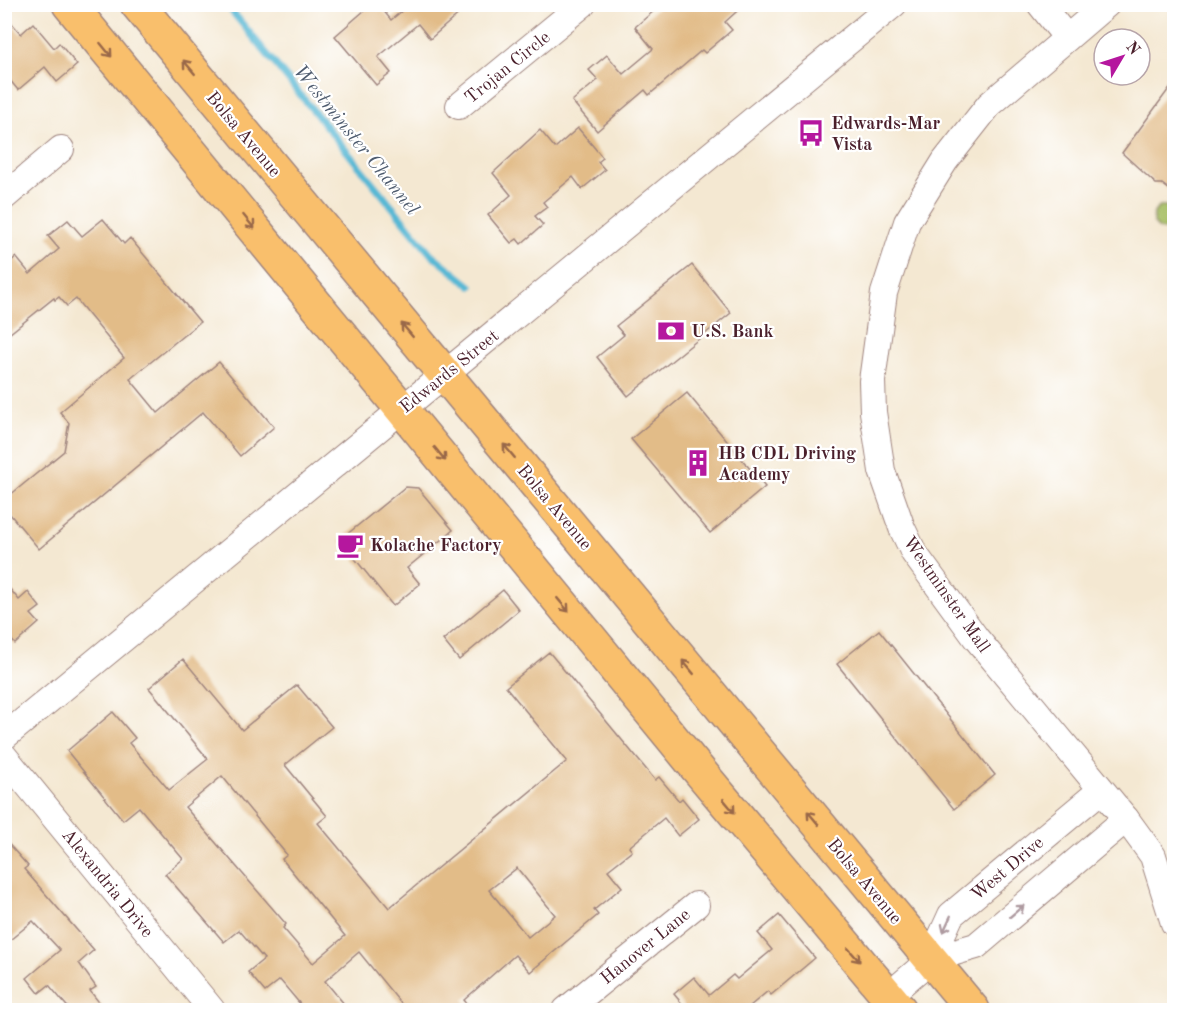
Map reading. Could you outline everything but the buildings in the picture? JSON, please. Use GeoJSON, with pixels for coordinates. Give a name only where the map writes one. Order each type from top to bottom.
{"type":"FeatureCollection","features":[{"type":"Feature","properties":{"kind":"main road"},"geometry":{"type":"LineString","coordinates":[[69,4],[691,761],[894,1003]]}},
{"type":"Feature","properties":{"kind":"main road","name":"Bolsa Avenue"},"geometry":{"type":"LineString","coordinates":[[137,4],[973,1011]]}},
{"type":"Feature","properties":{"kind":"street","name":"Trojan Circle"},"geometry":{"type":"LineString","coordinates":[[459,106],[583,4]]}},
{"type":"Feature","properties":{"kind":"street","name":"Edwards Street"},"geometry":{"type":"LineString","coordinates":[[4,737],[894,4]]}},
{"type":"Feature","properties":{"kind":"street"},"geometry":{"type":"LineString","coordinates":[[1040,4],[1067,38]]}},
{"type":"Feature","properties":{"kind":"street","name":"Westminster Mall"},"geometry":{"type":"LineString","coordinates":[[1107,4],[989,105],[945,161],[907,222],[884,293],[872,381],[873,402],[882,471],[902,528],[914,553],[976,638],[1126,819],[1153,856],[1174,923]]}},
{"type":"Feature","properties":{"kind":"street"},"geometry":{"type":"LineString","coordinates":[[4,197],[61,149]]}},
{"type":"Feature","properties":{"kind":"street","name":"Alexandria Drive"},"geometry":{"type":"LineString","coordinates":[[4,756],[212,1011]]}},
{"type":"Feature","properties":{"kind":"street","name":"West Drive"},"geometry":{"type":"LineString","coordinates":[[894,1003],[931,959],[951,915],[1101,790]]}},
{"type":"Feature","properties":{"kind":"street","name":"West Drive"},"geometry":{"type":"LineString","coordinates":[[931,959],[976,946],[1126,819]]}},
{"type":"Feature","properties":{"kind":"street","name":"Hanover Lane"},"geometry":{"type":"LineString","coordinates":[[566,1011],[696,905]]}},
{"type":"Feature","properties":{"kind":"green space"},"geometry":{"type":"Polygon","coordinates":[[[1165,206],[1170,207],[1176,213],[1176,223],[1170,229],[1165,230],[1160,229],[1154,223],[1153,218],[1154,213],[1160,207],[1165,206]]]}},
{"type":"Feature","properties":{"kind":"waterway","name":"Westminster Channel"},"geometry":{"type":"LineString","coordinates":[[226,4],[431,254],[471,286]]}},
{"type":"Feature","properties":{"kind":"place","name":"Edwards-Mar Vista"},"geometry":{"type":"Point","coordinates":[811,133]}},
{"type":"Feature","properties":{"kind":"place","name":"U.S. Bank"},"geometry":{"type":"Point","coordinates":[671,331]}},
{"type":"Feature","properties":{"kind":"place","name":"HB CDL Driving Academy"},"geometry":{"type":"Point","coordinates":[698,463]}},
{"type":"Feature","properties":{"kind":"place","name":"Kolache Factory"},"geometry":{"type":"Point","coordinates":[350,545]}}]}
